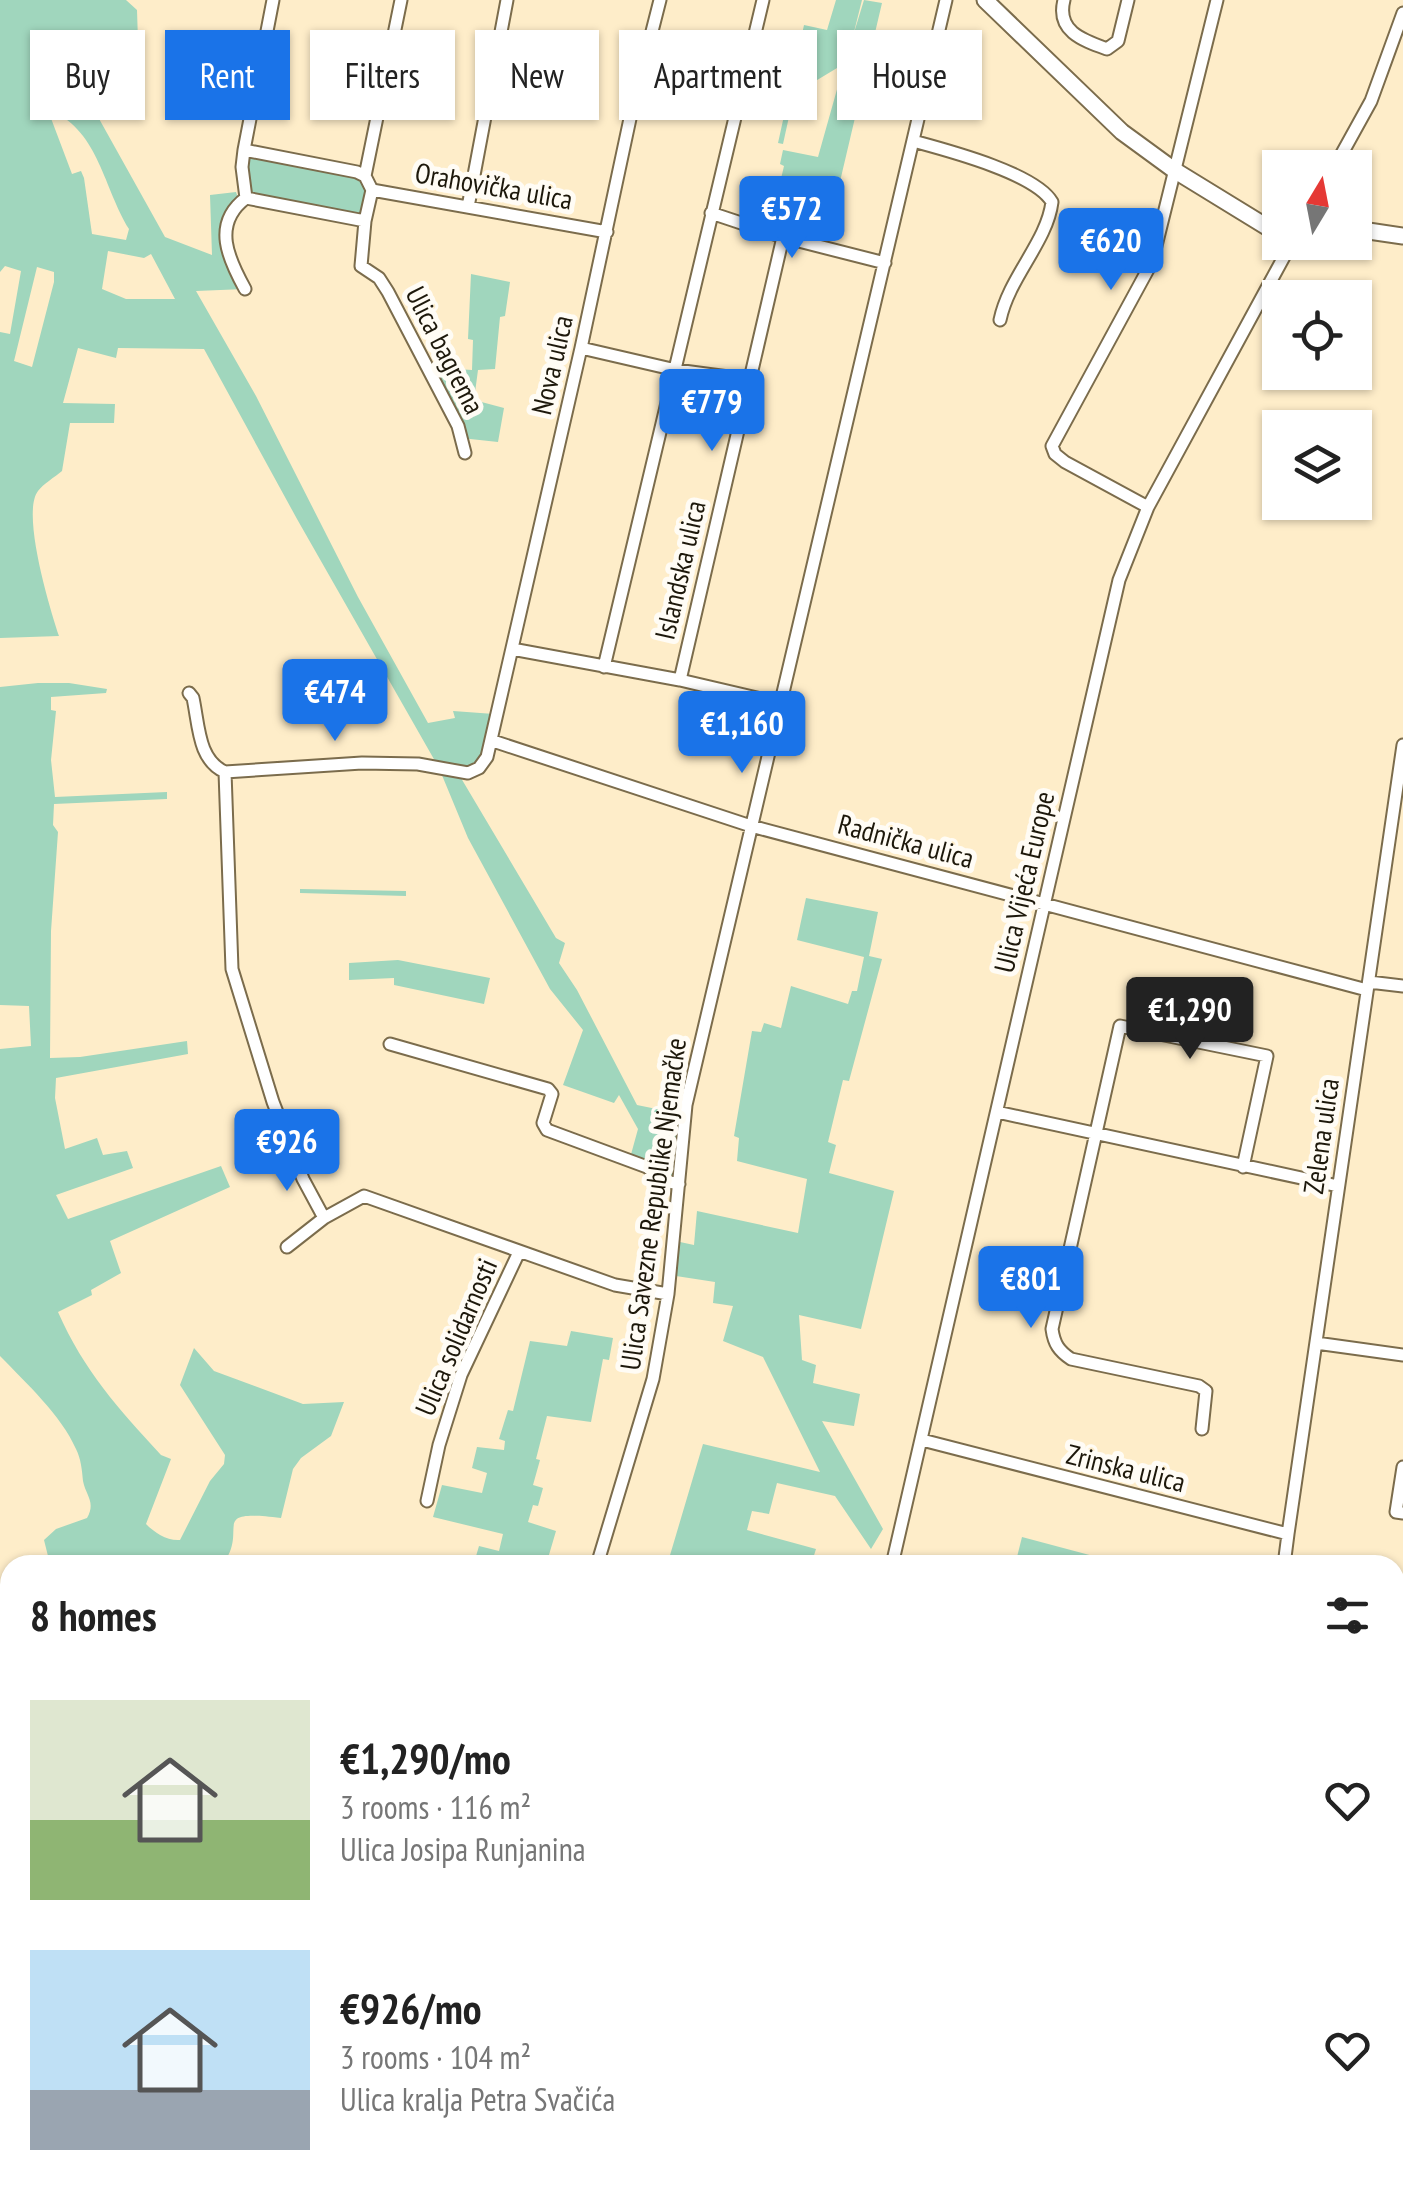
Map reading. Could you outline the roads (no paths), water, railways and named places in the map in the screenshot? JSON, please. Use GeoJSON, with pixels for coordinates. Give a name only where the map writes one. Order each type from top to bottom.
{"type":"FeatureCollection","features":[{"type":"Feature","properties":{"kind":"main road"},"geometry":{"type":"LineString","coordinates":[[986,0],[1122,132],[1174,170],[1262,224]]}},
{"type":"Feature","properties":{"kind":"main road"},"geometry":{"type":"LineString","coordinates":[[1372,231],[1403,236]]}},
{"type":"Feature","properties":{"kind":"street"},"geometry":{"type":"LineString","coordinates":[[246,198],[244,150],[274,0]]}},
{"type":"Feature","properties":{"kind":"street"},"geometry":{"type":"LineString","coordinates":[[244,150],[365,176],[401,0]]}},
{"type":"Feature","properties":{"kind":"street"},"geometry":{"type":"LineString","coordinates":[[468,208],[507,0]]}},
{"type":"Feature","properties":{"kind":"street","name":"Nova ulica"},"geometry":{"type":"LineString","coordinates":[[493,741],[631,114],[660,0]]}},
{"type":"Feature","properties":{"kind":"street"},"geometry":{"type":"LineString","coordinates":[[604,667],[763,0]]}},
{"type":"Feature","properties":{"kind":"street","name":"Ulica Savezne Republike Njemačke"},"geometry":{"type":"LineString","coordinates":[[600,1555],[643,1420],[668,1294],[686,1105],[946,0]]}},
{"type":"Feature","properties":{"kind":"street"},"geometry":{"type":"LineString","coordinates":[[1064,0],[1060,14],[1063,21],[1086,42],[1107,48],[1118,41],[1128,0]]}},
{"type":"Feature","properties":{"kind":"street"},"geometry":{"type":"LineString","coordinates":[[1148,507],[1065,462],[1052,446],[1152,262],[1217,0]]}},
{"type":"Feature","properties":{"kind":"street"},"geometry":{"type":"LineString","coordinates":[[1344,150],[1372,100],[1403,13]]}},
{"type":"Feature","properties":{"kind":"street"},"geometry":{"type":"LineString","coordinates":[[913,141],[980,160],[1039,189],[1052,202],[1048,218],[1010,288],[1000,320]]}},
{"type":"Feature","properties":{"kind":"street","name":"Orahovička ulica"},"geometry":{"type":"LineString","coordinates":[[365,176],[372,190],[365,221]]}},
{"type":"Feature","properties":{"kind":"street","name":"Orahovička ulica"},"geometry":{"type":"LineString","coordinates":[[372,190],[607,232]]}},
{"type":"Feature","properties":{"kind":"street"},"geometry":{"type":"LineString","coordinates":[[246,198],[365,221]]}},
{"type":"Feature","properties":{"kind":"street"},"geometry":{"type":"LineString","coordinates":[[245,290],[225,245],[233,212],[246,198]]}},
{"type":"Feature","properties":{"kind":"street"},"geometry":{"type":"LineString","coordinates":[[711,212],[783,237],[885,264]]}},
{"type":"Feature","properties":{"kind":"street","name":"Ulica bagrema"},"geometry":{"type":"LineString","coordinates":[[365,221],[360,250],[362,266],[380,278],[388,292],[458,426],[465,453]]}},
{"type":"Feature","properties":{"kind":"street","name":"Islandska ulica"},"geometry":{"type":"LineString","coordinates":[[680,680],[783,237]]}},
{"type":"Feature","properties":{"kind":"street","name":"Ulica Vijeća Europe"},"geometry":{"type":"LineString","coordinates":[[894,1555],[1114,598],[1148,507],[1282,260]]}},
{"type":"Feature","properties":{"kind":"street"},"geometry":{"type":"LineString","coordinates":[[582,348],[676,370],[751,380]]}},
{"type":"Feature","properties":{"kind":"street"},"geometry":{"type":"LineString","coordinates":[[512,649],[680,680],[782,704]]}},
{"type":"Feature","properties":{"kind":"street"},"geometry":{"type":"LineString","coordinates":[[189,693],[194,698],[206,758],[225,777],[232,970],[273,1102],[303,1178],[324,1218]]}},
{"type":"Feature","properties":{"kind":"street"},"geometry":{"type":"LineString","coordinates":[[225,777],[381,764],[418,764],[468,774],[479,768],[493,741]]}},
{"type":"Feature","properties":{"kind":"street","name":"Radnička ulica"},"geometry":{"type":"LineString","coordinates":[[493,741],[751,826],[1368,986],[1403,986]]}},
{"type":"Feature","properties":{"kind":"street","name":"Zelena ulica"},"geometry":{"type":"LineString","coordinates":[[1288,1534],[1403,746]]}},
{"type":"Feature","properties":{"kind":"street"},"geometry":{"type":"LineString","coordinates":[[1202,1429],[1206,1390],[1071,1359],[1057,1348],[1053,1338],[1120,1026],[1267,1056],[1243,1167]]}},
{"type":"Feature","properties":{"kind":"street"},"geometry":{"type":"LineString","coordinates":[[390,1044],[548,1088],[552,1094],[543,1122],[547,1130],[679,1184]]}},
{"type":"Feature","properties":{"kind":"street"},"geometry":{"type":"LineString","coordinates":[[997,1112],[1338,1186]]}},
{"type":"Feature","properties":{"kind":"street"},"geometry":{"type":"LineString","coordinates":[[287,1247],[324,1218],[364,1196],[615,1285],[668,1294]]}},
{"type":"Feature","properties":{"kind":"street","name":"Ulica solidarnosti"},"geometry":{"type":"LineString","coordinates":[[427,1500],[442,1432],[461,1374],[518,1252]]}},
{"type":"Feature","properties":{"kind":"street"},"geometry":{"type":"LineString","coordinates":[[1316,1343],[1403,1355]]}},
{"type":"Feature","properties":{"kind":"street","name":"Zrinska ulica"},"geometry":{"type":"LineString","coordinates":[[922,1440],[1288,1534]]}},
{"type":"Feature","properties":{"kind":"street"},"geometry":{"type":"LineString","coordinates":[[1403,1467],[1396,1512],[1403,1513]]}},
{"type":"Feature","properties":{"kind":"street"},"geometry":{"type":"LineString","coordinates":[[1285,1555],[1288,1534]]}}]}
